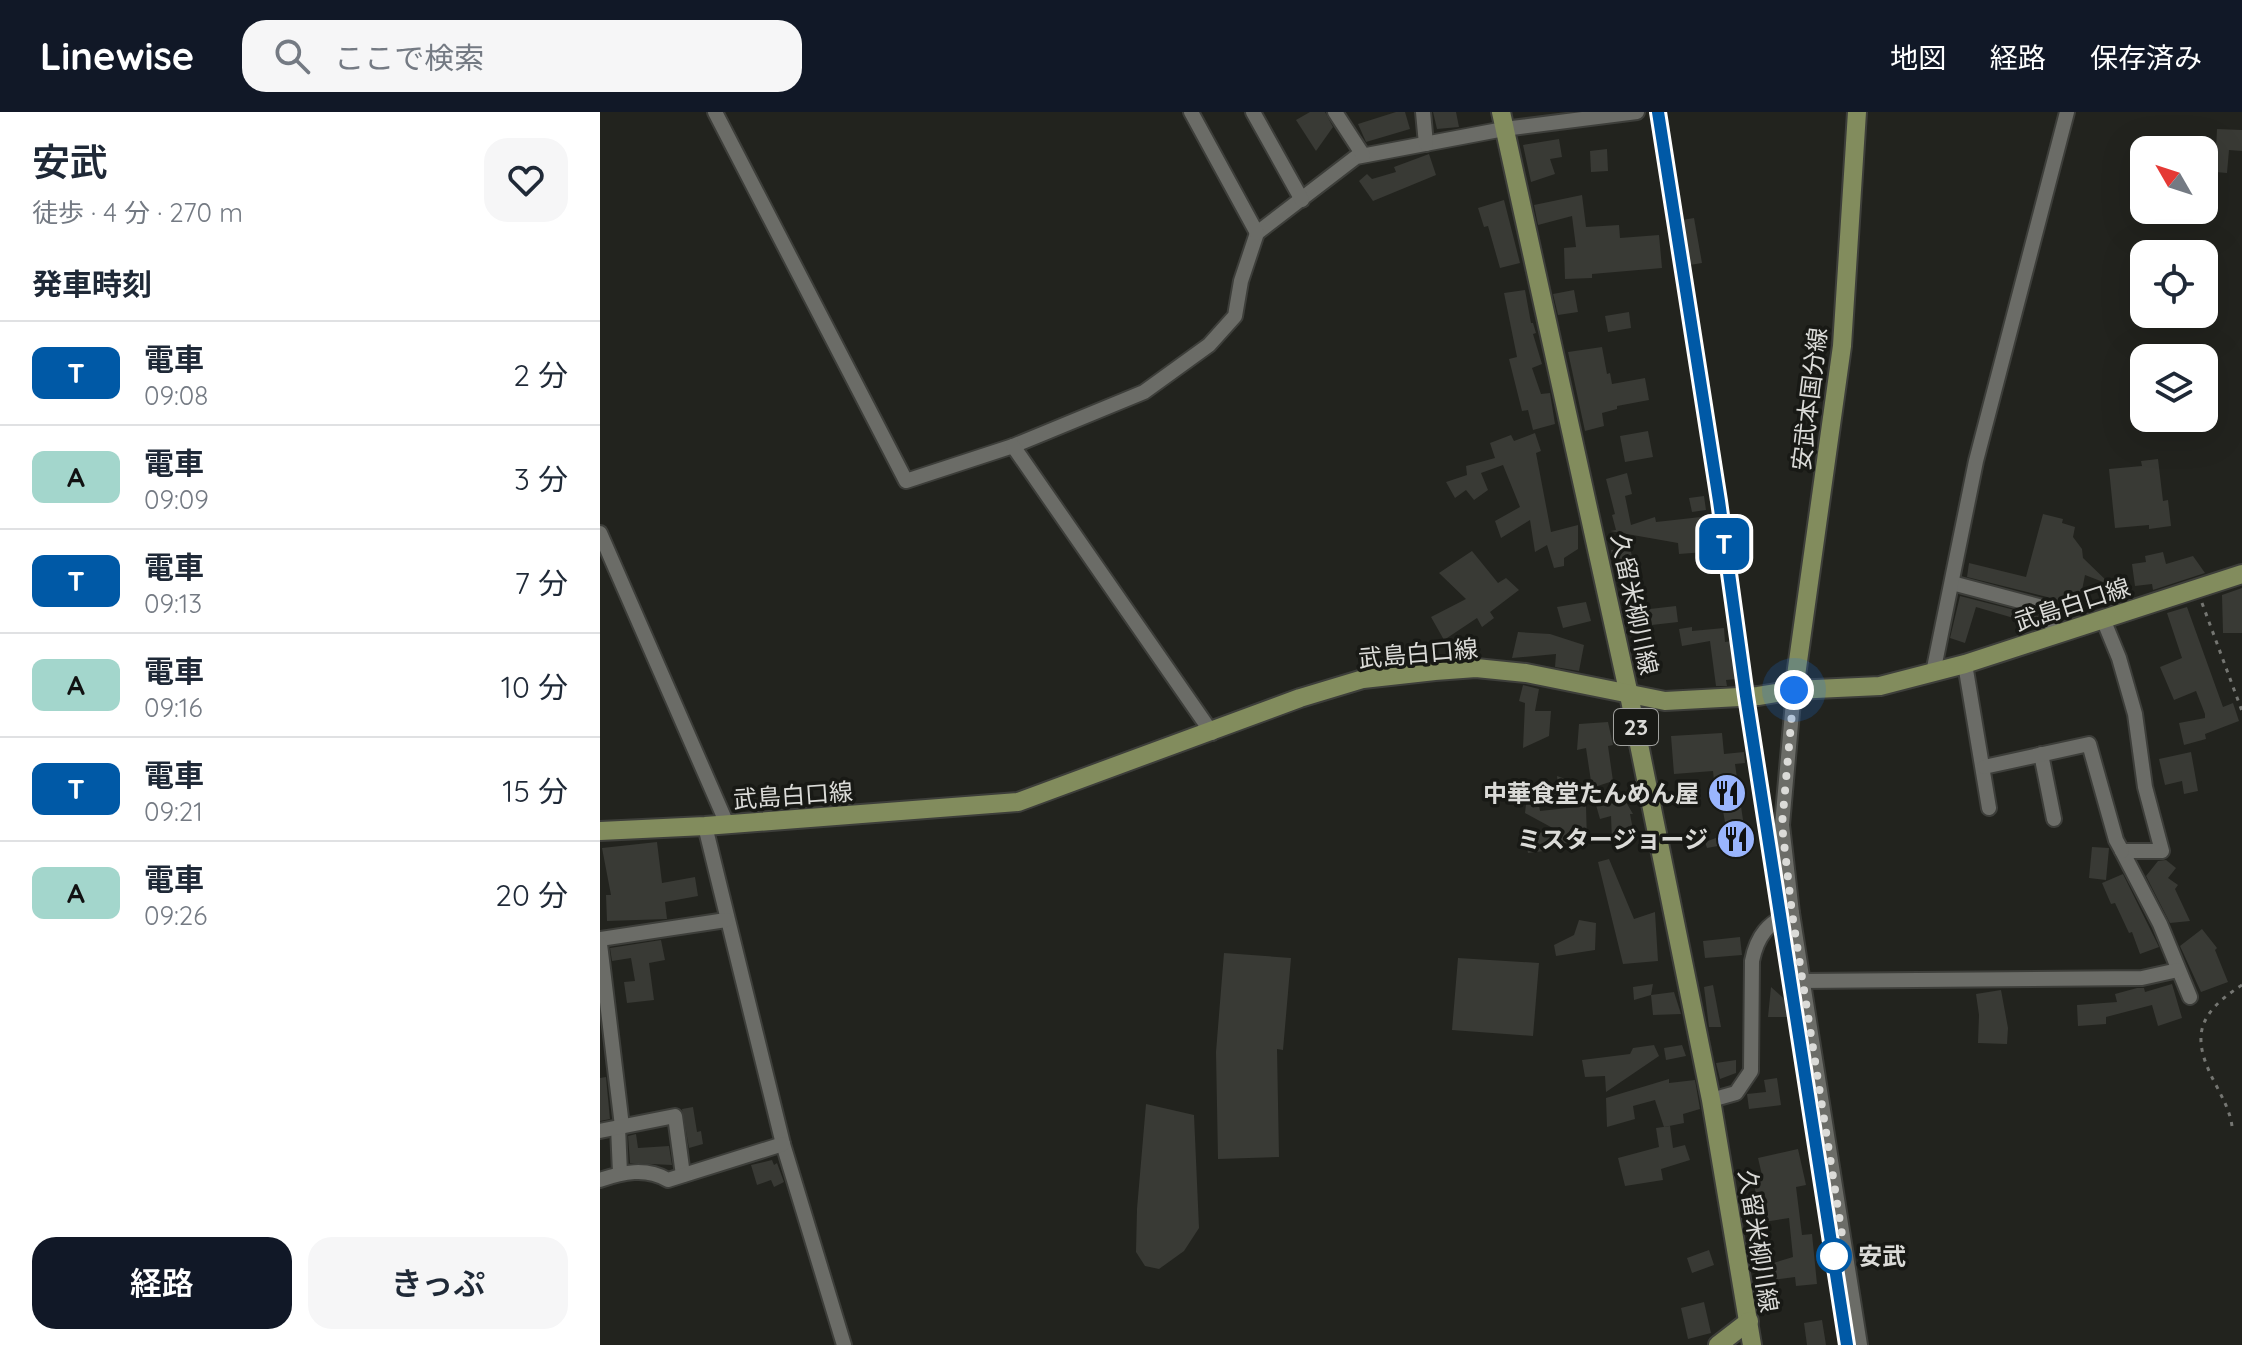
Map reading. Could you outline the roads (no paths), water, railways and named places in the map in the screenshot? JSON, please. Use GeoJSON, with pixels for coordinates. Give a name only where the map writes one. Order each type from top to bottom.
{"type":"FeatureCollection","features":[{"type":"Feature","properties":{"kind":"main road","name":"安武本国分線"},"geometry":{"type":"LineString","coordinates":[[1794,690],[1842,346],[1857,112]]}},
{"type":"Feature","properties":{"kind":"main road","name":"久留米柳川線"},"geometry":{"type":"LineString","coordinates":[[1503,121],[1629,695],[1711,1100],[1752,1345]]}},
{"type":"Feature","properties":{"kind":"main road","name":"武島白口線"},"geometry":{"type":"LineString","coordinates":[[600,831],[1018,802],[1300,698],[1363,679],[1476,668],[1526,673],[1665,701],[1880,686],[1965,664],[2242,574]]}},
{"type":"Feature","properties":{"kind":"main road"},"geometry":{"type":"LineString","coordinates":[[1718,1345],[1749,1321]]}},
{"type":"Feature","properties":{"kind":"street"},"geometry":{"type":"LineString","coordinates":[[715,112],[906,481],[1013,446],[1144,392],[1209,345],[1235,316],[1241,281],[1257,233],[1356,157],[1426,144],[1503,121],[1637,112]]}},
{"type":"Feature","properties":{"kind":"street"},"geometry":{"type":"LineString","coordinates":[[1191,112],[1257,233]]}},
{"type":"Feature","properties":{"kind":"street"},"geometry":{"type":"LineString","coordinates":[[1253,112],[1302,200]]}},
{"type":"Feature","properties":{"kind":"street"},"geometry":{"type":"LineString","coordinates":[[1335,112],[1363,155]]}},
{"type":"Feature","properties":{"kind":"street"},"geometry":{"type":"LineString","coordinates":[[1423,112],[1426,144]]}},
{"type":"Feature","properties":{"kind":"street"},"geometry":{"type":"LineString","coordinates":[[1933,673],[1976,461],[2067,112]]}},
{"type":"Feature","properties":{"kind":"street"},"geometry":{"type":"LineString","coordinates":[[1013,446],[1212,733]]}},
{"type":"Feature","properties":{"kind":"street"},"geometry":{"type":"LineString","coordinates":[[600,533],[727,824]]}},
{"type":"Feature","properties":{"kind":"street"},"geometry":{"type":"LineString","coordinates":[[1952,583],[2046,608],[2055,635]]}},
{"type":"Feature","properties":{"kind":"street"},"geometry":{"type":"LineString","coordinates":[[2103,619],[2119,658],[2135,714],[2145,787],[2162,851],[2122,851]]}},
{"type":"Feature","properties":{"kind":"street"},"geometry":{"type":"LineString","coordinates":[[1965,664],[1989,808]]}},
{"type":"Feature","properties":{"kind":"street"},"geometry":{"type":"LineString","coordinates":[[1794,690],[1782,825],[1802,981],[1860,1345]]}},
{"type":"Feature","properties":{"kind":"street"},"geometry":{"type":"LineString","coordinates":[[1984,767],[2089,744],[2116,840],[2160,924],[2190,997]]}},
{"type":"Feature","properties":{"kind":"street"},"geometry":{"type":"LineString","coordinates":[[2041,754],[2054,819]]}},
{"type":"Feature","properties":{"kind":"street"},"geometry":{"type":"LineString","coordinates":[[705,826],[783,1144],[844,1345]]}},
{"type":"Feature","properties":{"kind":"street"},"geometry":{"type":"LineString","coordinates":[[1711,1100],[1736,1093],[1751,1071],[1752,961],[1755,944],[1765,929],[1792,913]]}},
{"type":"Feature","properties":{"kind":"street"},"geometry":{"type":"LineString","coordinates":[[620,1173],[620,1126],[607,1067],[600,942],[726,920]]}},
{"type":"Feature","properties":{"kind":"street"},"geometry":{"type":"LineString","coordinates":[[1802,981],[2142,978],[2178,970]]}},
{"type":"Feature","properties":{"kind":"street"},"geometry":{"type":"LineString","coordinates":[[600,1131],[675,1116],[683,1175]]}},
{"type":"Feature","properties":{"kind":"street"},"geometry":{"type":"LineString","coordinates":[[600,1180],[620,1173],[654,1172],[668,1180],[783,1144]]}},
{"type":"Feature","properties":{"kind":"railway"},"geometry":{"type":"LineString","coordinates":[[1658,112],[1847,1345]]}},
{"type":"Feature","properties":{"kind":"train","name":"T"},"geometry":{"type":"LineString","coordinates":[[1658,112],[1847,1345]]}},
{"type":"Feature","properties":{"kind":"place","name":"中華食堂たんめん屋"},"geometry":{"type":"Point","coordinates":[1727,793]}},
{"type":"Feature","properties":{"kind":"place","name":"ミスタージョージ"},"geometry":{"type":"Point","coordinates":[1736,839]}},
{"type":"Feature","properties":{"kind":"place","name":"安武"},"geometry":{"type":"Point","coordinates":[1834,1256]}}]}
